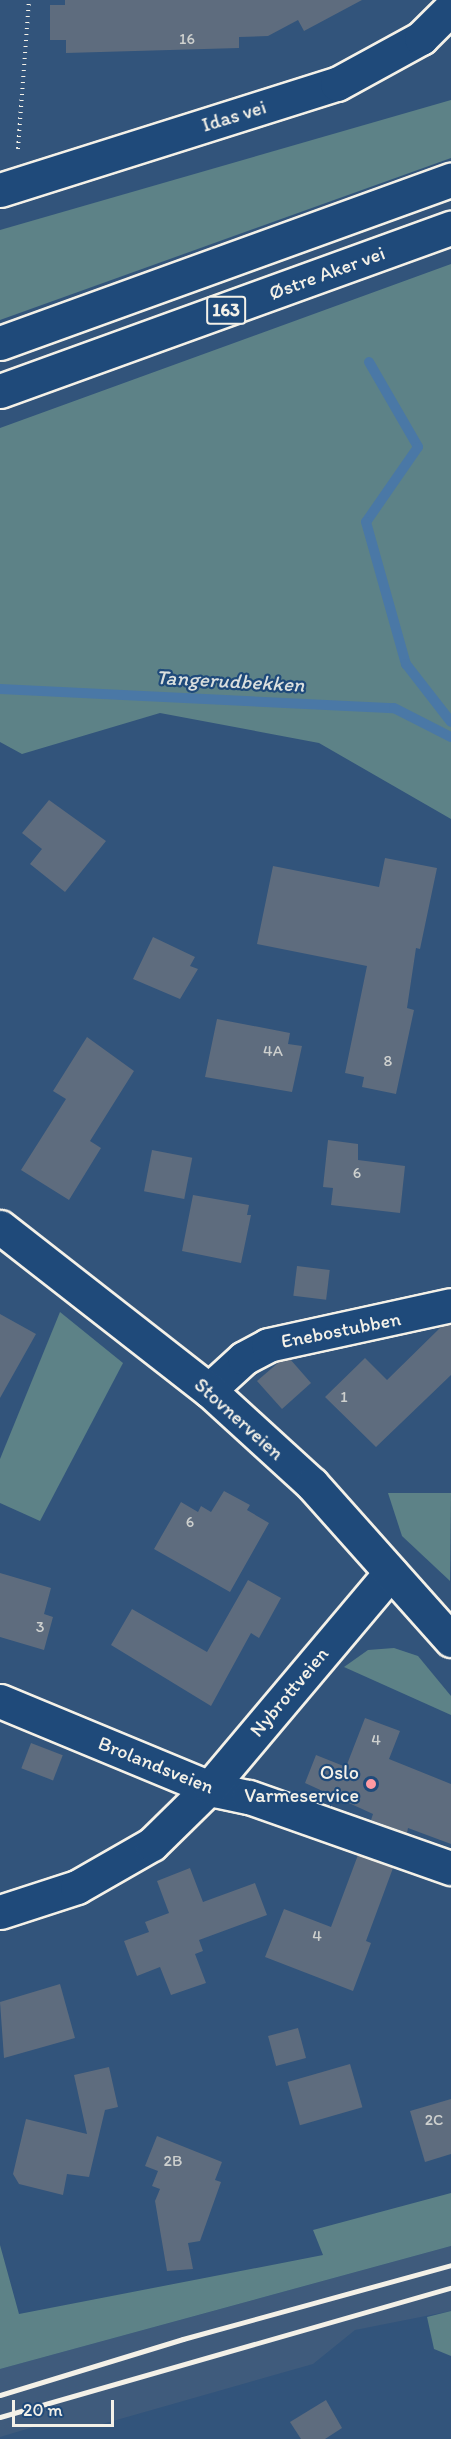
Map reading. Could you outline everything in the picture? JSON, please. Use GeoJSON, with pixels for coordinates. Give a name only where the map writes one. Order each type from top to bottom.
{"type":"FeatureCollection","features":[{"type":"Feature","properties":{"kind":"main road","name":"Idas vei"},"geometry":{"type":"LineString","coordinates":[[8,187],[337,84],[421,38],[451,8]]}},
{"type":"Feature","properties":{"kind":"main road","name":"163"},"geometry":{"type":"LineString","coordinates":[[0,343],[451,180]]}},
{"type":"Feature","properties":{"kind":"main road","name":"Østre Aker vei"},"geometry":{"type":"LineString","coordinates":[[0,391],[451,228]]}},
{"type":"Feature","properties":{"kind":"main road","name":"Stovnerveien"},"geometry":{"type":"LineString","coordinates":[[0,1227],[209,1390],[312,1484],[451,1640]]}},
{"type":"Feature","properties":{"kind":"main road","name":"Enebostubben"},"geometry":{"type":"LineString","coordinates":[[209,1390],[244,1358],[268,1344],[451,1305]]}},
{"type":"Feature","properties":{"kind":"main road","name":"Nybrottveien"},"geometry":{"type":"LineString","coordinates":[[0,1912],[77,1887],[152,1844],[210,1788],[390,1573]]}},
{"type":"Feature","properties":{"kind":"main road","name":"Brolandsveien"},"geometry":{"type":"LineString","coordinates":[[0,1701],[210,1788],[249,1797],[451,1868]]}},
{"type":"Feature","properties":{"kind":"path"},"geometry":{"type":"LineString","coordinates":[[8,187],[29,0]]}},
{"type":"Feature","properties":{"kind":"shaded area"},"geometry":{"type":"Polygon","coordinates":[[[451,2246],[451,2311],[355,2330],[313,2364],[99,2425],[37,2426],[0,2437],[0,2369],[451,2246]]]}},
{"type":"Feature","properties":{"kind":"green space"},"geometry":{"type":"Polygon","coordinates":[[[451,100],[451,158],[0,320],[0,230],[451,100]]]}},
{"type":"Feature","properties":{"kind":"green space"},"geometry":{"type":"Polygon","coordinates":[[[451,264],[451,819],[319,743],[160,713],[22,754],[0,742],[0,428],[451,264]]]}},
{"type":"Feature","properties":{"kind":"green space"},"geometry":{"type":"Polygon","coordinates":[[[60,1312],[123,1363],[40,1521],[0,1503],[0,1459],[60,1312]]]}},
{"type":"Feature","properties":{"kind":"green space"},"geometry":{"type":"Polygon","coordinates":[[[388,1493],[451,1493],[450,1581],[402,1536],[388,1493]]]}},
{"type":"Feature","properties":{"kind":"green space"},"geometry":{"type":"Polygon","coordinates":[[[394,1648],[418,1656],[451,1696],[451,1715],[344,1667],[368,1650],[394,1648]]]}},
{"type":"Feature","properties":{"kind":"green space"},"geometry":{"type":"Polygon","coordinates":[[[451,2193],[451,2246],[0,2369],[0,2245],[19,2314],[323,2255],[313,2230],[451,2193]]]}},
{"type":"Feature","properties":{"kind":"green space"},"geometry":{"type":"Polygon","coordinates":[[[451,2311],[451,2356],[434,2349],[427,2317],[451,2311]]]}},
{"type":"Feature","properties":{"kind":"building"},"geometry":{"type":"Polygon","coordinates":[[[65,0],[362,0],[304,31],[298,20],[268,36],[239,37],[239,48],[66,53],[66,40],[50,40],[50,5],[65,5],[65,0]]]}},
{"type":"Feature","properties":{"kind":"building"},"geometry":{"type":"Polygon","coordinates":[[[49,800],[106,841],[65,892],[30,864],[42,849],[22,833],[49,800]]]}},
{"type":"Feature","properties":{"kind":"building"},"geometry":{"type":"Polygon","coordinates":[[[385,858],[437,868],[420,949],[416,948],[407,1008],[414,1010],[396,1094],[362,1087],[364,1077],[345,1073],[367,966],[257,944],[273,866],[379,887],[385,858]]]}},
{"type":"Feature","properties":{"kind":"building"},"geometry":{"type":"Polygon","coordinates":[[[153,937],[195,957],[190,966],[198,969],[180,999],[133,979],[153,937]]]}},
{"type":"Feature","properties":{"kind":"building"},"geometry":{"type":"Polygon","coordinates":[[[217,1019],[290,1033],[288,1044],[302,1046],[292,1092],[205,1077],[217,1019]]]}},
{"type":"Feature","properties":{"kind":"building"},"geometry":{"type":"Polygon","coordinates":[[[87,1037],[134,1071],[90,1141],[101,1148],[69,1200],[21,1170],[66,1099],[53,1091],[87,1037]]]}},
{"type":"Feature","properties":{"kind":"building"},"geometry":{"type":"Polygon","coordinates":[[[328,1140],[358,1144],[358,1160],[405,1166],[400,1213],[331,1205],[333,1188],[323,1187],[328,1140]]]}},
{"type":"Feature","properties":{"kind":"building"},"geometry":{"type":"Polygon","coordinates":[[[152,1150],[192,1158],[184,1199],[144,1191],[152,1150]]]}},
{"type":"Feature","properties":{"kind":"building"},"geometry":{"type":"Polygon","coordinates":[[[193,1195],[249,1205],[247,1215],[251,1215],[241,1263],[182,1251],[193,1195]]]}},
{"type":"Feature","properties":{"kind":"building"},"geometry":{"type":"Polygon","coordinates":[[[297,1266],[330,1270],[326,1300],[293,1296],[297,1266]]]}},
{"type":"Feature","properties":{"kind":"building"},"geometry":{"type":"Polygon","coordinates":[[[0,1314],[36,1334],[0,1398],[0,1314]]]}},
{"type":"Feature","properties":{"kind":"building"},"geometry":{"type":"Polygon","coordinates":[[[451,1324],[451,1375],[376,1447],[325,1397],[365,1358],[387,1380],[442,1326],[451,1324]]]}},
{"type":"Feature","properties":{"kind":"building"},"geometry":{"type":"Polygon","coordinates":[[[290,1359],[311,1383],[282,1409],[257,1381],[279,1362],[290,1359]]]}},
{"type":"Feature","properties":{"kind":"building"},"geometry":{"type":"Polygon","coordinates":[[[224,1491],[250,1505],[247,1510],[269,1523],[230,1592],[154,1549],[181,1502],[198,1512],[201,1506],[211,1512],[224,1491]]]}},
{"type":"Feature","properties":{"kind":"building"},"geometry":{"type":"Polygon","coordinates":[[[0,1573],[51,1588],[44,1614],[53,1617],[44,1650],[0,1637],[0,1573]]]}},
{"type":"Feature","properties":{"kind":"building"},"geometry":{"type":"Polygon","coordinates":[[[248,1580],[281,1598],[259,1638],[251,1633],[211,1706],[111,1645],[132,1609],[207,1652],[248,1580]]]}},
{"type":"Feature","properties":{"kind":"building"},"geometry":{"type":"Polygon","coordinates":[[[365,1718],[400,1731],[389,1759],[451,1784],[451,1844],[408,1828],[407,1833],[371,1820],[373,1814],[305,1783],[316,1755],[346,1767],[365,1718]]]}},
{"type":"Feature","properties":{"kind":"building"},"geometry":{"type":"Polygon","coordinates":[[[31,1743],[63,1755],[53,1780],[21,1768],[31,1743]]]}},
{"type":"Feature","properties":{"kind":"building"},"geometry":{"type":"Polygon","coordinates":[[[358,1855],[393,1868],[366,1941],[371,1943],[353,1991],[265,1957],[284,1909],[331,1927],[358,1855]]]}},
{"type":"Feature","properties":{"kind":"building"},"geometry":{"type":"Polygon","coordinates":[[[190,1868],[203,1902],[255,1883],[267,1915],[199,1940],[203,1951],[195,1954],[206,1983],[171,1995],[160,1967],[137,1976],[124,1941],[149,1932],[145,1922],[169,1913],[157,1881],[190,1868]]]}},
{"type":"Feature","properties":{"kind":"building"},"geometry":{"type":"Polygon","coordinates":[[[60,1984],[75,2038],[4,2058],[0,2002],[60,1984]]]}},
{"type":"Feature","properties":{"kind":"building"},"geometry":{"type":"Polygon","coordinates":[[[298,2028],[306,2058],[276,2066],[268,2036],[298,2028]]]}},
{"type":"Feature","properties":{"kind":"building"},"geometry":{"type":"Polygon","coordinates":[[[350,2064],[362,2107],[300,2125],[288,2082],[350,2064]]]}},
{"type":"Feature","properties":{"kind":"building"},"geometry":{"type":"Polygon","coordinates":[[[109,2067],[118,2107],[105,2110],[89,2177],[67,2174],[63,2195],[19,2184],[13,2174],[26,2119],[87,2134],[74,2075],[109,2067]]]}},
{"type":"Feature","properties":{"kind":"building"},"geometry":{"type":"Polygon","coordinates":[[[451,2099],[451,2154],[425,2162],[410,2111],[451,2099]]]}},
{"type":"Feature","properties":{"kind":"building"},"geometry":{"type":"Polygon","coordinates":[[[157,2136],[222,2162],[215,2180],[221,2182],[200,2241],[188,2243],[193,2269],[167,2271],[155,2201],[160,2189],[152,2186],[158,2171],[145,2166],[157,2136]]]}},
{"type":"Feature","properties":{"kind":"building"},"geometry":{"type":"Polygon","coordinates":[[[326,2400],[342,2428],[325,2439],[301,2439],[290,2422],[326,2400]]]}},
{"type":"Feature","properties":{"kind":"waterway"},"geometry":{"type":"LineString","coordinates":[[369,362],[418,447],[366,522],[406,664],[451,722]]}},
{"type":"Feature","properties":{"kind":"waterway","name":"Tangerudbekken"},"geometry":{"type":"LineString","coordinates":[[0,689],[394,708],[451,737]]}},
{"type":"Feature","properties":{"kind":"railway"},"geometry":{"type":"LineString","coordinates":[[0,2395],[183,2339],[451,2265]]}},
{"type":"Feature","properties":{"kind":"railway"},"geometry":{"type":"LineString","coordinates":[[0,2417],[451,2288]]}},
{"type":"Feature","properties":{"kind":"place","name":"Oslo Varmeservice"},"geometry":{"type":"Point","coordinates":[371,1784]}}]}
